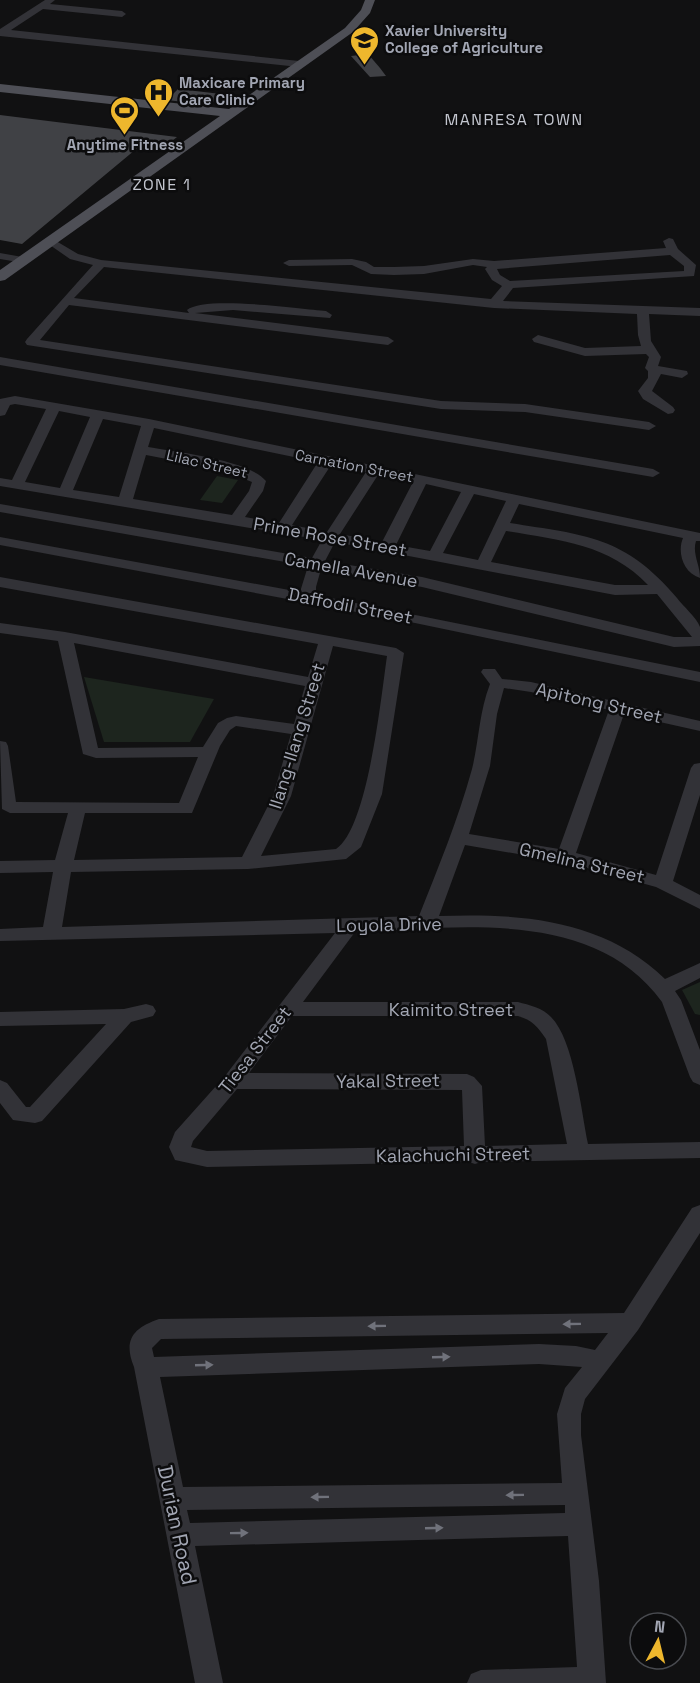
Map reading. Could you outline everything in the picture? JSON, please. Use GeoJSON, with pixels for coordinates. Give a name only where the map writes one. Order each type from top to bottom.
{"type":"FeatureCollection","features":[{"type":"Feature","properties":{"kind":"main road"},"geometry":{"type":"LineString","coordinates":[[0,277],[12,264],[51,240],[356,24],[366,11],[370,0]]}},
{"type":"Feature","properties":{"kind":"main road"},"geometry":{"type":"LineString","coordinates":[[0,90],[228,115]]}},
{"type":"Feature","properties":{"kind":"street"},"geometry":{"type":"LineString","coordinates":[[1,32],[51,0]]}},
{"type":"Feature","properties":{"kind":"street"},"geometry":{"type":"LineString","coordinates":[[42,6],[122,14]]}},
{"type":"Feature","properties":{"kind":"street"},"geometry":{"type":"LineString","coordinates":[[1,32],[299,64]]}},
{"type":"Feature","properties":{"kind":"street"},"geometry":{"type":"LineString","coordinates":[[51,240],[74,257],[101,263],[494,303],[700,312]]}},
{"type":"Feature","properties":{"kind":"street"},"geometry":{"type":"LineString","coordinates":[[289,263],[354,262],[370,270],[424,270],[473,262],[507,264],[671,246],[690,265],[690,274],[509,285],[500,281],[493,274],[491,269],[494,264]]}},
{"type":"Feature","properties":{"kind":"street"},"geometry":{"type":"LineString","coordinates":[[0,256],[12,264]]}},
{"type":"Feature","properties":{"kind":"street"},"geometry":{"type":"LineString","coordinates":[[101,263],[78,286],[31,342],[441,405],[525,408],[649,426]]}},
{"type":"Feature","properties":{"kind":"street"},"geometry":{"type":"LineString","coordinates":[[494,303],[509,285],[507,264]]}},
{"type":"Feature","properties":{"kind":"street"},"geometry":{"type":"LineString","coordinates":[[78,286],[107,299],[174,309],[196,310],[233,306],[326,315]]}},
{"type":"Feature","properties":{"kind":"street"},"geometry":{"type":"LineString","coordinates":[[66,301],[388,341]]}},
{"type":"Feature","properties":{"kind":"street"},"geometry":{"type":"LineString","coordinates":[[643,310],[642,336],[648,350],[655,357],[651,367],[682,374]]}},
{"type":"Feature","properties":{"kind":"street"},"geometry":{"type":"LineString","coordinates":[[538,339],[585,352],[648,350]]}},
{"type":"Feature","properties":{"kind":"street"},"geometry":{"type":"LineString","coordinates":[[0,361],[653,473]]}},
{"type":"Feature","properties":{"kind":"street"},"geometry":{"type":"LineString","coordinates":[[655,369],[654,378],[645,391],[648,396],[668,410]]}},
{"type":"Feature","properties":{"kind":"street","name":"Carnation Street"},"geometry":{"type":"LineString","coordinates":[[4,406],[54,407],[149,423],[696,536]]}},
{"type":"Feature","properties":{"kind":"street"},"geometry":{"type":"LineString","coordinates":[[17,485],[54,407]]}},
{"type":"Feature","properties":{"kind":"street"},"geometry":{"type":"LineString","coordinates":[[65,493],[98,414]]}},
{"type":"Feature","properties":{"kind":"street"},"geometry":{"type":"LineString","coordinates":[[125,502],[149,423]]}},
{"type":"Feature","properties":{"kind":"street","name":"Lilac Street"},"geometry":{"type":"LineString","coordinates":[[141,450],[238,469],[256,476],[259,484],[236,520]]}},
{"type":"Feature","properties":{"kind":"street"},"geometry":{"type":"LineString","coordinates":[[283,528],[326,461]]}},
{"type":"Feature","properties":{"kind":"street"},"geometry":{"type":"LineString","coordinates":[[308,598],[307,587],[315,563],[374,470]]}},
{"type":"Feature","properties":{"kind":"street"},"geometry":{"type":"LineString","coordinates":[[387,547],[421,480]]}},
{"type":"Feature","properties":{"kind":"street","name":"Prime Rose Street"},"geometry":{"type":"LineString","coordinates":[[0,483],[283,528],[615,590],[659,590]]}},
{"type":"Feature","properties":{"kind":"street"},"geometry":{"type":"LineString","coordinates":[[435,555],[469,490]]}},
{"type":"Feature","properties":{"kind":"street"},"geometry":{"type":"LineString","coordinates":[[483,564],[514,499]]}},
{"type":"Feature","properties":{"kind":"street","name":"Camella Avenue"},"geometry":{"type":"LineString","coordinates":[[0,508],[422,582],[674,642],[700,641]]}},
{"type":"Feature","properties":{"kind":"street"},"geometry":{"type":"LineString","coordinates":[[503,526],[587,541],[636,565],[700,636]]}},
{"type":"Feature","properties":{"kind":"street"},"geometry":{"type":"LineString","coordinates":[[696,536],[686,546],[686,555],[700,573]]}},
{"type":"Feature","properties":{"kind":"street","name":"Daffodil Street"},"geometry":{"type":"LineString","coordinates":[[0,541],[308,598],[700,677]]}},
{"type":"Feature","properties":{"kind":"street"},"geometry":{"type":"LineString","coordinates":[[0,582],[396,653],[373,794],[351,847],[346,852],[340,855],[248,863],[0,867]]}},
{"type":"Feature","properties":{"kind":"street"},"geometry":{"type":"LineString","coordinates":[[0,628],[65,637],[315,683]]}},
{"type":"Feature","properties":{"kind":"street"},"geometry":{"type":"LineString","coordinates":[[65,637],[87,739],[92,752],[211,752]]}},
{"type":"Feature","properties":{"kind":"street","name":"Ilang-Ilang Street"},"geometry":{"type":"LineString","coordinates":[[248,863],[282,796],[327,639]]}},
{"type":"Feature","properties":{"kind":"street","name":"Apitong Street"},"geometry":{"type":"LineString","coordinates":[[459,838],[481,764],[492,700],[493,678],[700,726]]}},
{"type":"Feature","properties":{"kind":"street"},"geometry":{"type":"LineString","coordinates":[[566,856],[618,708]]}},
{"type":"Feature","properties":{"kind":"street"},"geometry":{"type":"LineString","coordinates":[[0,746],[10,807],[186,809],[224,726],[236,721],[302,730]]}},
{"type":"Feature","properties":{"kind":"street"},"geometry":{"type":"LineString","coordinates":[[663,883],[700,768]]}},
{"type":"Feature","properties":{"kind":"street"},"geometry":{"type":"LineString","coordinates":[[51,933],[63,866],[78,808]]}},
{"type":"Feature","properties":{"kind":"street"},"geometry":{"type":"LineString","coordinates":[[426,924],[459,838]]}},
{"type":"Feature","properties":{"kind":"street","name":"Gmelina Street"},"geometry":{"type":"LineString","coordinates":[[459,838],[566,856],[663,883],[700,903]]}},
{"type":"Feature","properties":{"kind":"street","name":"Loyola Drive"},"geometry":{"type":"LineString","coordinates":[[0,935],[514,923],[576,933],[612,951],[664,988]]}},
{"type":"Feature","properties":{"kind":"street","name":"Tiesa Street"},"geometry":{"type":"LineString","coordinates":[[207,1159],[183,1154],[180,1147],[183,1138],[232,1081],[350,926]]}},
{"type":"Feature","properties":{"kind":"street"},"geometry":{"type":"LineString","coordinates":[[700,970],[664,988],[696,1052],[700,1077]]}},
{"type":"Feature","properties":{"kind":"street","name":"Kaimito Street"},"geometry":{"type":"LineString","coordinates":[[288,1009],[518,1009],[534,1014],[544,1021],[556,1038],[579,1153]]}},
{"type":"Feature","properties":{"kind":"street"},"geometry":{"type":"LineString","coordinates":[[0,1019],[124,1016],[146,1011]]}},
{"type":"Feature","properties":{"kind":"street"},"geometry":{"type":"LineString","coordinates":[[0,1088],[20,1114],[35,1115],[124,1016]]}},
{"type":"Feature","properties":{"kind":"street","name":"Yakal Street"},"geometry":{"type":"LineString","coordinates":[[232,1081],[467,1082],[472,1086],[475,1156]]}},
{"type":"Feature","properties":{"kind":"street","name":"Kalachuchi Street"},"geometry":{"type":"LineString","coordinates":[[207,1159],[475,1156],[700,1150]]}},
{"type":"Feature","properties":{"kind":"street"},"geometry":{"type":"LineString","coordinates":[[481,1683],[592,1681],[580,1524],[574,1494],[569,1414],[574,1395],[630,1323],[700,1214]]}},
{"type":"Feature","properties":{"kind":"street","name":"Durian Road"},"geometry":{"type":"LineString","coordinates":[[208,1683],[146,1366],[139,1353],[141,1341],[146,1334],[159,1329],[630,1323]]}},
{"type":"Feature","properties":{"kind":"street"},"geometry":{"type":"LineString","coordinates":[[146,1366],[539,1354],[576,1356],[600,1361]]}},
{"type":"Feature","properties":{"kind":"street"},"geometry":{"type":"LineString","coordinates":[[171,1498],[574,1494]]}},
{"type":"Feature","properties":{"kind":"street"},"geometry":{"type":"LineString","coordinates":[[180,1535],[580,1524]]}},
{"type":"Feature","properties":{"kind":"shaded area"},"geometry":{"type":"Polygon","coordinates":[[[217,476],[238,480],[222,503],[200,500],[217,476]]]}},
{"type":"Feature","properties":{"kind":"shaded area"},"geometry":{"type":"Polygon","coordinates":[[[84,677],[214,699],[190,742],[104,742],[84,677]]]}},
{"type":"Feature","properties":{"kind":"shaded area"},"geometry":{"type":"Polygon","coordinates":[[[700,982],[700,1015],[695,1014],[682,990],[700,982]]]}},
{"type":"Feature","properties":{"kind":"building"},"geometry":{"type":"Polygon","coordinates":[[[368,54],[386,76],[370,77],[351,56],[368,54]]]}},
{"type":"Feature","properties":{"kind":"building"},"geometry":{"type":"Polygon","coordinates":[[[178,89],[221,94],[210,105],[158,99],[164,94],[172,95],[178,89]]]}},
{"type":"Feature","properties":{"kind":"building"},"geometry":{"type":"Polygon","coordinates":[[[0,115],[177,137],[163,148],[141,145],[22,244],[0,240],[0,115]]]}},
{"type":"Feature","properties":{"kind":"place","name":"Xavier University College of Agriculture"},"geometry":{"type":"Point","coordinates":[364,66]}},
{"type":"Feature","properties":{"kind":"place","name":"Maxicare Primary Care Clinic"},"geometry":{"type":"Point","coordinates":[158,118]}},
{"type":"Feature","properties":{"kind":"place","name":"Anytime Fitness"},"geometry":{"type":"Point","coordinates":[125,136]}},
{"type":"Feature","properties":{"kind":"district","name":"MANRESA TOWN"},"geometry":{"type":"Point","coordinates":[514,119]}},
{"type":"Feature","properties":{"kind":"district","name":"ZONE 1"},"geometry":{"type":"Point","coordinates":[162,184]}}]}
